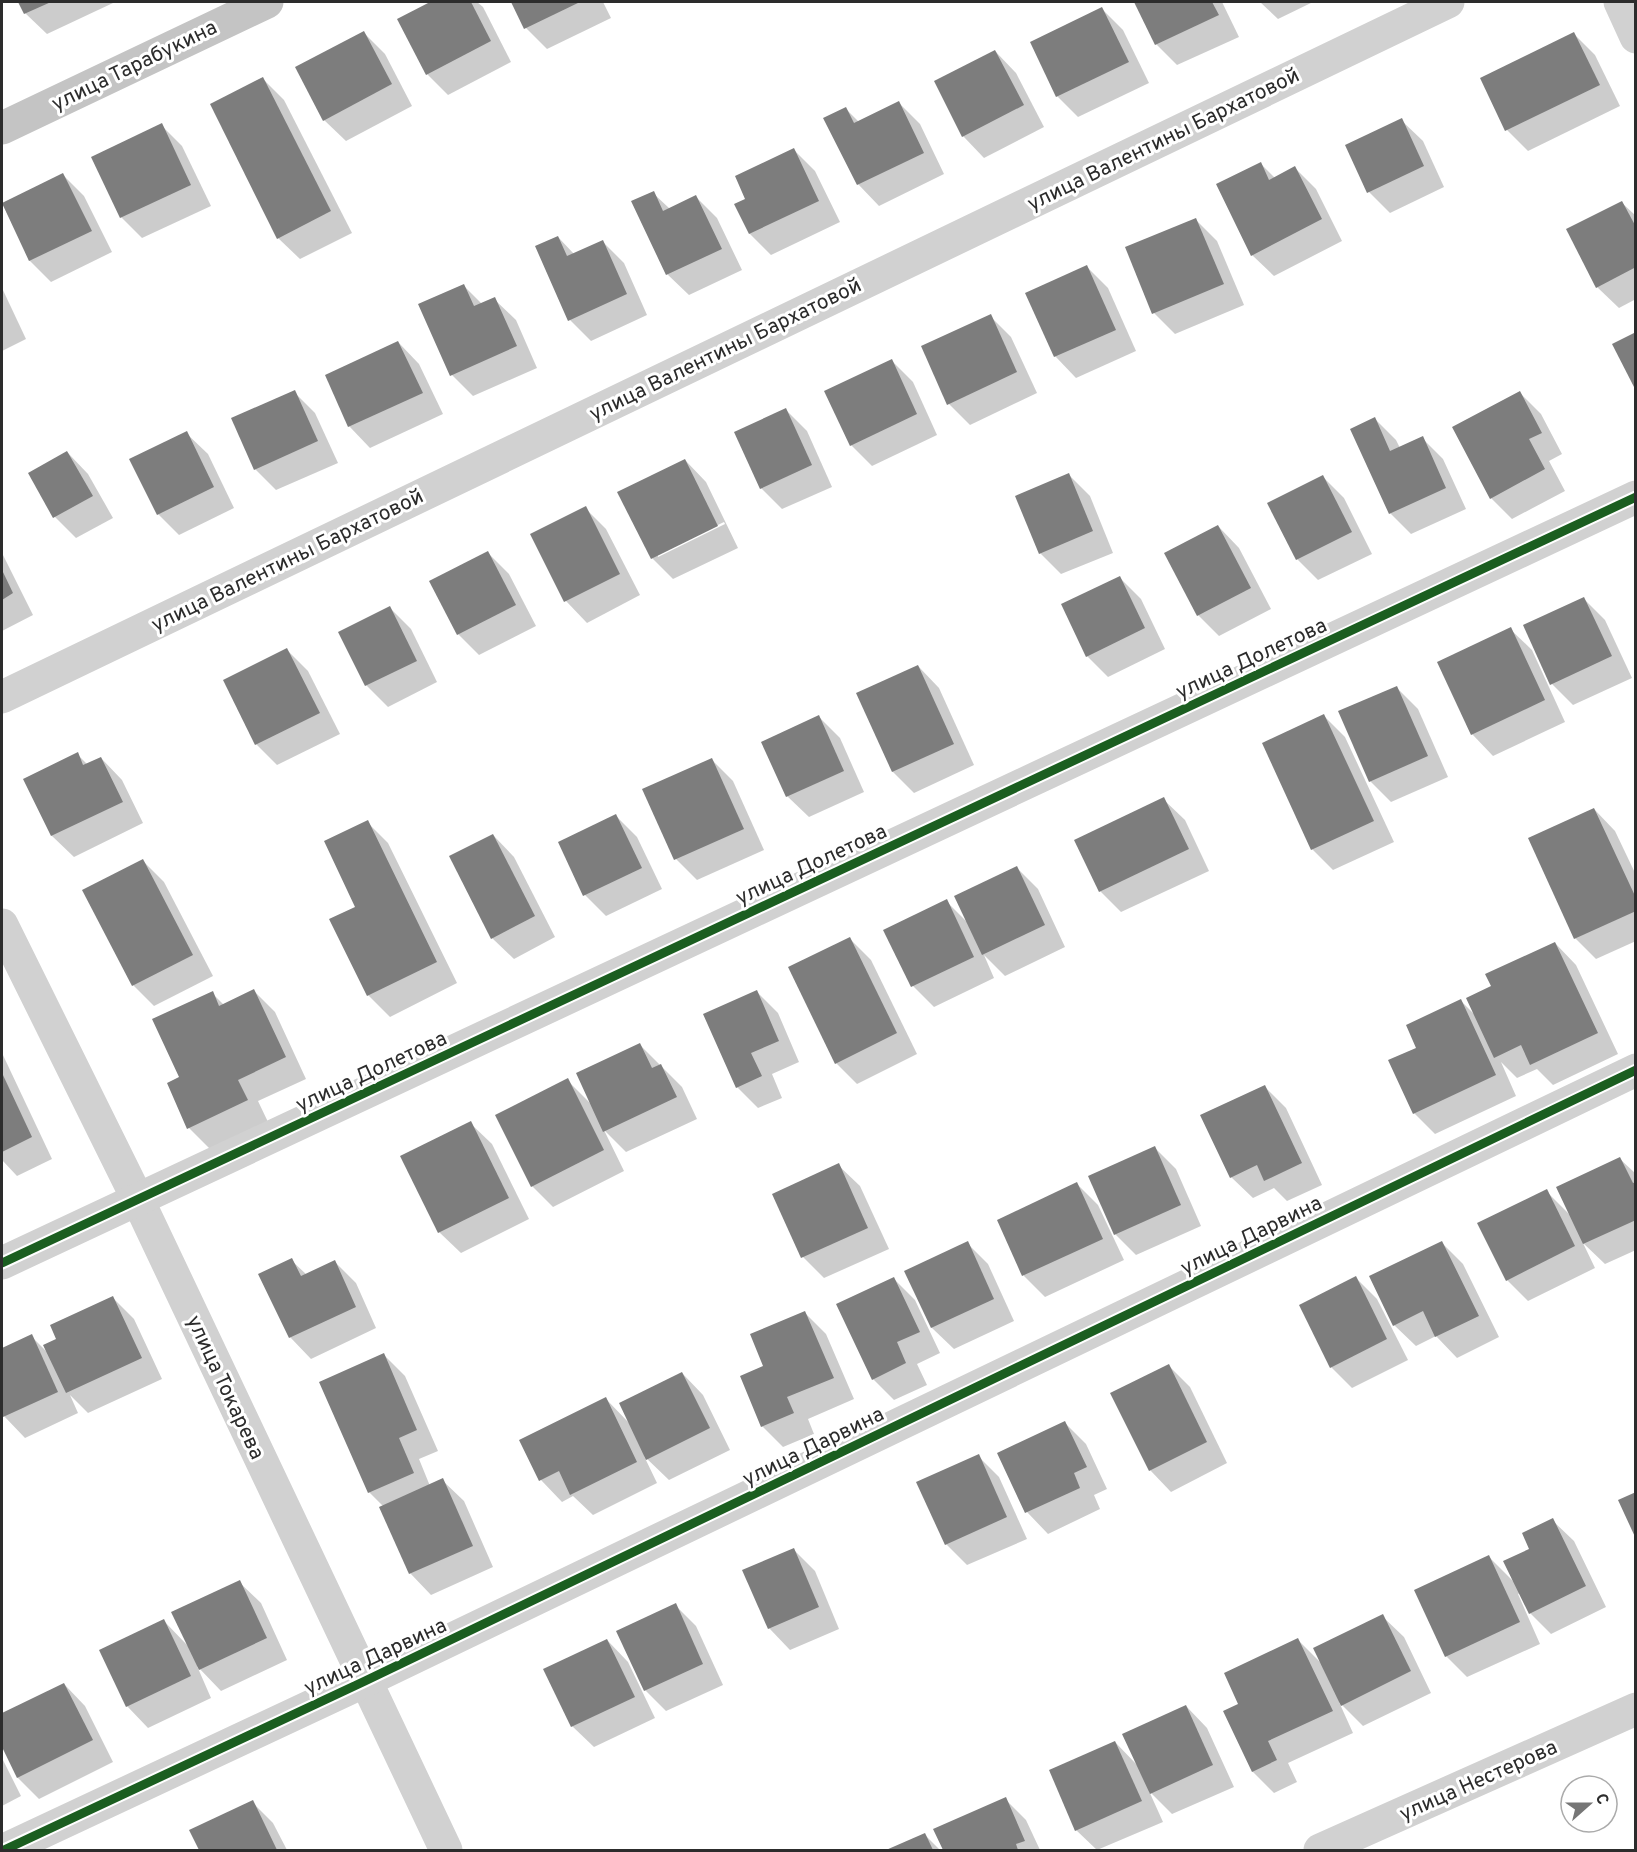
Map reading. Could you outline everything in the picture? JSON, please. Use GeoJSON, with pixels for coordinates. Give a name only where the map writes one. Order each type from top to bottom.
{"type":"FeatureCollection","features":[{"type":"Feature","properties":{"kind":"main road","name":"улица Тарабукина"},"geometry":{"type":"LineString","coordinates":[[2,128],[267,2]]}},
{"type":"Feature","properties":{"kind":"street","name":"улица Валентины Бархатовой"},"geometry":{"type":"LineString","coordinates":[[2,697],[1448,2]]}},
{"type":"Feature","properties":{"kind":"street"},"geometry":{"type":"LineString","coordinates":[[1620,2],[1635,37]]}},
{"type":"Feature","properties":{"kind":"street","name":"улица Долетова"},"geometry":{"type":"LineString","coordinates":[[2,1263],[1635,497]]}},
{"type":"Feature","properties":{"kind":"street","name":"улица Токарева"},"geometry":{"type":"LineString","coordinates":[[2,925],[138,1200],[446,1851]]}},
{"type":"Feature","properties":{"kind":"street","name":"улица Дарвина"},"geometry":{"type":"LineString","coordinates":[[4,1851],[365,1682],[1635,1070]]}},
{"type":"Feature","properties":{"kind":"street","name":"улица Нестерова"},"geometry":{"type":"LineString","coordinates":[[1320,1851],[1635,1709]]}},
{"type":"Feature","properties":{"kind":"building"},"geometry":{"type":"Polygon","coordinates":[[[18,2],[51,2],[24,14],[18,2]]]}},
{"type":"Feature","properties":{"kind":"building"},"geometry":{"type":"Polygon","coordinates":[[[430,2],[471,2],[491,41],[426,75],[397,19],[430,2]]]}},
{"type":"Feature","properties":{"kind":"building"},"geometry":{"type":"Polygon","coordinates":[[[511,2],[580,2],[524,29],[511,2]]]}},
{"type":"Feature","properties":{"kind":"building"},"geometry":{"type":"Polygon","coordinates":[[[1134,2],[1212,2],[1219,15],[1155,45],[1134,2]]]}},
{"type":"Feature","properties":{"kind":"building"},"geometry":{"type":"Polygon","coordinates":[[[1102,7],[1129,62],[1056,97],[1030,42],[1102,7]]]}},
{"type":"Feature","properties":{"kind":"building"},"geometry":{"type":"Polygon","coordinates":[[[364,31],[392,84],[323,121],[295,67],[364,31]]]}},
{"type":"Feature","properties":{"kind":"building"},"geometry":{"type":"Polygon","coordinates":[[[1574,32],[1600,85],[1505,131],[1480,78],[1574,32]]]}},
{"type":"Feature","properties":{"kind":"building"},"geometry":{"type":"Polygon","coordinates":[[[995,50],[1024,105],[962,137],[934,81],[995,50]]]}},
{"type":"Feature","properties":{"kind":"building"},"geometry":{"type":"Polygon","coordinates":[[[263,77],[331,211],[277,239],[210,104],[263,77]]]}},
{"type":"Feature","properties":{"kind":"building"},"geometry":{"type":"Polygon","coordinates":[[[899,101],[924,153],[857,185],[823,118],[846,107],[854,123],[899,101]]]}},
{"type":"Feature","properties":{"kind":"building"},"geometry":{"type":"Polygon","coordinates":[[[1402,118],[1424,166],[1367,193],[1345,145],[1402,118]]]}},
{"type":"Feature","properties":{"kind":"building"},"geometry":{"type":"Polygon","coordinates":[[[162,123],[191,185],[120,218],[91,157],[162,123]]]}},
{"type":"Feature","properties":{"kind":"building"},"geometry":{"type":"Polygon","coordinates":[[[794,148],[819,201],[749,234],[734,204],[745,199],[735,176],[794,148]]]}},
{"type":"Feature","properties":{"kind":"building"},"geometry":{"type":"Polygon","coordinates":[[[1261,162],[1269,180],[1295,166],[1322,219],[1251,256],[1216,184],[1261,162]]]}},
{"type":"Feature","properties":{"kind":"building"},"geometry":{"type":"Polygon","coordinates":[[[63,173],[92,231],[29,261],[2,203],[63,173]]]}},
{"type":"Feature","properties":{"kind":"building"},"geometry":{"type":"Polygon","coordinates":[[[654,191],[663,211],[696,195],[722,249],[666,275],[631,201],[654,191]]]}},
{"type":"Feature","properties":{"kind":"building"},"geometry":{"type":"Polygon","coordinates":[[[1622,201],[1636,227],[1636,267],[1596,288],[1566,229],[1622,201]]]}},
{"type":"Feature","properties":{"kind":"building"},"geometry":{"type":"Polygon","coordinates":[[[1196,218],[1224,284],[1152,314],[1125,247],[1196,218]]]}},
{"type":"Feature","properties":{"kind":"building"},"geometry":{"type":"Polygon","coordinates":[[[558,236],[567,256],[603,240],[627,294],[568,321],[535,246],[558,236]]]}},
{"type":"Feature","properties":{"kind":"building"},"geometry":{"type":"Polygon","coordinates":[[[1087,265],[1116,330],[1054,357],[1025,293],[1087,265]]]}},
{"type":"Feature","properties":{"kind":"building"},"geometry":{"type":"Polygon","coordinates":[[[464,284],[474,306],[495,297],[517,346],[450,376],[418,304],[464,284]]]}},
{"type":"Feature","properties":{"kind":"building"},"geometry":{"type":"Polygon","coordinates":[[[991,314],[1017,372],[947,405],[921,346],[991,314]]]}},
{"type":"Feature","properties":{"kind":"building"},"geometry":{"type":"Polygon","coordinates":[[[1636,332],[1636,387],[1634,387],[1612,344],[1636,332]]]}},
{"type":"Feature","properties":{"kind":"building"},"geometry":{"type":"Polygon","coordinates":[[[398,341],[423,393],[348,427],[325,375],[398,341]]]}},
{"type":"Feature","properties":{"kind":"building"},"geometry":{"type":"Polygon","coordinates":[[[892,359],[917,414],[850,446],[824,391],[892,359]]]}},
{"type":"Feature","properties":{"kind":"building"},"geometry":{"type":"Polygon","coordinates":[[[295,390],[318,441],[254,470],[231,418],[295,390]]]}},
{"type":"Feature","properties":{"kind":"building"},"geometry":{"type":"Polygon","coordinates":[[[1520,391],[1542,433],[1529,439],[1545,469],[1490,499],[1452,427],[1520,391]]]}},
{"type":"Feature","properties":{"kind":"building"},"geometry":{"type":"Polygon","coordinates":[[[786,408],[812,465],[760,489],[734,432],[786,408]]]}},
{"type":"Feature","properties":{"kind":"building"},"geometry":{"type":"Polygon","coordinates":[[[1375,417],[1390,451],[1423,436],[1446,488],[1389,514],[1350,429],[1375,417]]]}},
{"type":"Feature","properties":{"kind":"building"},"geometry":{"type":"Polygon","coordinates":[[[187,431],[214,487],[157,515],[129,459],[187,431]]]}},
{"type":"Feature","properties":{"kind":"building"},"geometry":{"type":"Polygon","coordinates":[[[67,451],[93,496],[53,518],[28,473],[67,451]]]}},
{"type":"Feature","properties":{"kind":"building"},"geometry":{"type":"Polygon","coordinates":[[[685,459],[718,526],[651,559],[617,492],[685,459]]]}},
{"type":"Feature","properties":{"kind":"building"},"geometry":{"type":"Polygon","coordinates":[[[1069,473],[1093,531],[1039,554],[1015,496],[1069,473]]]}},
{"type":"Feature","properties":{"kind":"building"},"geometry":{"type":"Polygon","coordinates":[[[1323,475],[1352,532],[1296,560],[1267,503],[1323,475]]]}},
{"type":"Feature","properties":{"kind":"building"},"geometry":{"type":"Polygon","coordinates":[[[586,506],[620,574],[564,602],[530,534],[586,506]]]}},
{"type":"Feature","properties":{"kind":"building"},"geometry":{"type":"Polygon","coordinates":[[[1218,525],[1251,588],[1197,616],[1164,553],[1218,525]]]}},
{"type":"Feature","properties":{"kind":"building"},"geometry":{"type":"Polygon","coordinates":[[[488,551],[516,605],[457,635],[429,581],[488,551]]]}},
{"type":"Feature","properties":{"kind":"building"},"geometry":{"type":"Polygon","coordinates":[[[2,570],[13,593],[2,600],[2,570]]]}},
{"type":"Feature","properties":{"kind":"building"},"geometry":{"type":"Polygon","coordinates":[[[1120,576],[1145,628],[1086,657],[1061,604],[1120,576]]]}},
{"type":"Feature","properties":{"kind":"building"},"geometry":{"type":"Polygon","coordinates":[[[1584,597],[1612,656],[1550,685],[1523,625],[1584,597]]]}},
{"type":"Feature","properties":{"kind":"building"},"geometry":{"type":"Polygon","coordinates":[[[390,606],[417,661],[365,686],[338,632],[390,606]]]}},
{"type":"Feature","properties":{"kind":"building"},"geometry":{"type":"Polygon","coordinates":[[[1511,627],[1545,700],[1471,735],[1437,662],[1511,627]]]}},
{"type":"Feature","properties":{"kind":"building"},"geometry":{"type":"Polygon","coordinates":[[[287,648],[320,713],[255,745],[223,680],[287,648]]]}},
{"type":"Feature","properties":{"kind":"building"},"geometry":{"type":"Polygon","coordinates":[[[918,665],[954,744],[892,772],[856,693],[918,665]]]}},
{"type":"Feature","properties":{"kind":"building"},"geometry":{"type":"Polygon","coordinates":[[[1397,686],[1428,756],[1369,782],[1338,711],[1397,686]]]}},
{"type":"Feature","properties":{"kind":"building"},"geometry":{"type":"Polygon","coordinates":[[[1324,714],[1374,821],[1311,850],[1262,743],[1324,714]]]}},
{"type":"Feature","properties":{"kind":"building"},"geometry":{"type":"Polygon","coordinates":[[[819,715],[844,771],[786,797],[761,742],[819,715]]]}},
{"type":"Feature","properties":{"kind":"building"},"geometry":{"type":"Polygon","coordinates":[[[78,752],[83,765],[101,757],[123,802],[51,836],[23,779],[78,752]]]}},
{"type":"Feature","properties":{"kind":"building"},"geometry":{"type":"Polygon","coordinates":[[[712,758],[744,829],[674,860],[642,789],[712,758]]]}},
{"type":"Feature","properties":{"kind":"building"},"geometry":{"type":"Polygon","coordinates":[[[1164,797],[1189,849],[1099,892],[1074,840],[1164,797]]]}},
{"type":"Feature","properties":{"kind":"building"},"geometry":{"type":"Polygon","coordinates":[[[1594,808],[1636,898],[1636,911],[1574,939],[1528,838],[1594,808]]]}},
{"type":"Feature","properties":{"kind":"building"},"geometry":{"type":"Polygon","coordinates":[[[616,814],[642,868],[583,896],[558,842],[616,814]]]}},
{"type":"Feature","properties":{"kind":"building"},"geometry":{"type":"Polygon","coordinates":[[[368,820],[437,962],[367,996],[329,919],[355,907],[324,841],[368,820]]]}},
{"type":"Feature","properties":{"kind":"building"},"geometry":{"type":"Polygon","coordinates":[[[493,834],[535,916],[491,939],[449,856],[493,834]]]}},
{"type":"Feature","properties":{"kind":"building"},"geometry":{"type":"Polygon","coordinates":[[[143,859],[193,955],[132,986],[82,890],[143,859]]]}},
{"type":"Feature","properties":{"kind":"building"},"geometry":{"type":"Polygon","coordinates":[[[1017,866],[1045,925],[982,955],[954,896],[1017,866]]]}},
{"type":"Feature","properties":{"kind":"building"},"geometry":{"type":"Polygon","coordinates":[[[947,899],[974,957],[911,987],[883,930],[947,899]]]}},
{"type":"Feature","properties":{"kind":"building"},"geometry":{"type":"Polygon","coordinates":[[[850,937],[897,1033],[835,1064],[788,967],[850,937]]]}},
{"type":"Feature","properties":{"kind":"building"},"geometry":{"type":"Polygon","coordinates":[[[1555,942],[1598,1033],[1530,1065],[1521,1045],[1494,1058],[1466,998],[1491,986],[1485,974],[1555,942]]]}},
{"type":"Feature","properties":{"kind":"building"},"geometry":{"type":"Polygon","coordinates":[[[254,989],[286,1057],[238,1080],[248,1100],[187,1129],[167,1083],[179,1077],[152,1019],[213,991],[219,1006],[254,989]]]}},
{"type":"Feature","properties":{"kind":"building"},"geometry":{"type":"Polygon","coordinates":[[[757,990],[779,1041],[751,1053],[762,1076],[736,1088],[703,1014],[757,990]]]}},
{"type":"Feature","properties":{"kind":"building"},"geometry":{"type":"Polygon","coordinates":[[[1461,999],[1496,1075],[1413,1114],[1388,1060],[1416,1048],[1406,1025],[1461,999]]]}},
{"type":"Feature","properties":{"kind":"building"},"geometry":{"type":"Polygon","coordinates":[[[640,1043],[652,1068],[661,1064],[677,1097],[603,1132],[576,1073],[640,1043]]]}},
{"type":"Feature","properties":{"kind":"building"},"geometry":{"type":"Polygon","coordinates":[[[2,1073],[32,1137],[2,1152],[2,1073]]]}},
{"type":"Feature","properties":{"kind":"building"},"geometry":{"type":"Polygon","coordinates":[[[568,1078],[604,1150],[531,1187],[495,1115],[568,1078]]]}},
{"type":"Feature","properties":{"kind":"building"},"geometry":{"type":"Polygon","coordinates":[[[1265,1085],[1302,1163],[1264,1181],[1257,1165],[1230,1178],[1200,1115],[1265,1085]]]}},
{"type":"Feature","properties":{"kind":"building"},"geometry":{"type":"Polygon","coordinates":[[[471,1121],[509,1198],[438,1233],[400,1156],[471,1121]]]}},
{"type":"Feature","properties":{"kind":"building"},"geometry":{"type":"Polygon","coordinates":[[[1155,1146],[1181,1205],[1114,1235],[1088,1176],[1155,1146]]]}},
{"type":"Feature","properties":{"kind":"building"},"geometry":{"type":"Polygon","coordinates":[[[1620,1157],[1633,1183],[1636,1182],[1636,1220],[1583,1244],[1556,1187],[1620,1157]]]}},
{"type":"Feature","properties":{"kind":"building"},"geometry":{"type":"Polygon","coordinates":[[[839,1163],[868,1228],[801,1258],[772,1194],[839,1163]]]}},
{"type":"Feature","properties":{"kind":"building"},"geometry":{"type":"Polygon","coordinates":[[[1077,1182],[1103,1239],[1022,1276],[997,1220],[1077,1182]]]}},
{"type":"Feature","properties":{"kind":"building"},"geometry":{"type":"Polygon","coordinates":[[[1547,1189],[1575,1246],[1506,1281],[1477,1223],[1547,1189]]]}},
{"type":"Feature","properties":{"kind":"building"},"geometry":{"type":"Polygon","coordinates":[[[968,1241],[994,1299],[931,1328],[904,1271],[968,1241]]]}},
{"type":"Feature","properties":{"kind":"building"},"geometry":{"type":"Polygon","coordinates":[[[1442,1241],[1479,1316],[1435,1337],[1423,1311],[1393,1326],[1369,1276],[1442,1241]]]}},
{"type":"Feature","properties":{"kind":"building"},"geometry":{"type":"Polygon","coordinates":[[[292,1258],[301,1276],[335,1260],[356,1307],[289,1338],[258,1274],[292,1258]]]}},
{"type":"Feature","properties":{"kind":"building"},"geometry":{"type":"Polygon","coordinates":[[[1356,1276],[1387,1339],[1330,1368],[1299,1305],[1356,1276]]]}},
{"type":"Feature","properties":{"kind":"building"},"geometry":{"type":"Polygon","coordinates":[[[894,1277],[920,1332],[897,1342],[906,1363],[872,1380],[836,1304],[894,1277]]]}},
{"type":"Feature","properties":{"kind":"building"},"geometry":{"type":"Polygon","coordinates":[[[113,1296],[142,1358],[66,1393],[43,1345],[56,1339],[50,1325],[113,1296]]]}},
{"type":"Feature","properties":{"kind":"building"},"geometry":{"type":"Polygon","coordinates":[[[805,1311],[834,1378],[787,1397],[794,1413],[761,1427],[740,1376],[763,1366],[750,1334],[805,1311]]]}},
{"type":"Feature","properties":{"kind":"building"},"geometry":{"type":"Polygon","coordinates":[[[32,1334],[58,1392],[3,1417],[2,1348],[32,1334]]]}},
{"type":"Feature","properties":{"kind":"building"},"geometry":{"type":"Polygon","coordinates":[[[384,1353],[417,1430],[399,1438],[414,1473],[368,1493],[319,1382],[384,1353]]]}},
{"type":"Feature","properties":{"kind":"building"},"geometry":{"type":"Polygon","coordinates":[[[1169,1364],[1207,1442],[1149,1471],[1110,1393],[1169,1364]]]}},
{"type":"Feature","properties":{"kind":"building"},"geometry":{"type":"Polygon","coordinates":[[[682,1372],[710,1428],[646,1460],[619,1403],[682,1372]]]}},
{"type":"Feature","properties":{"kind":"building"},"geometry":{"type":"Polygon","coordinates":[[[606,1397],[637,1462],[570,1495],[559,1471],[539,1481],[519,1440],[606,1397]]]}},
{"type":"Feature","properties":{"kind":"building"},"geometry":{"type":"Polygon","coordinates":[[[1065,1421],[1087,1467],[1074,1473],[1080,1488],[1025,1513],[997,1453],[1065,1421]]]}},
{"type":"Feature","properties":{"kind":"building"},"geometry":{"type":"Polygon","coordinates":[[[979,1454],[1007,1517],[945,1545],[916,1482],[979,1454]]]}},
{"type":"Feature","properties":{"kind":"building"},"geometry":{"type":"Polygon","coordinates":[[[443,1478],[473,1546],[409,1574],[379,1507],[443,1478]]]}},
{"type":"Feature","properties":{"kind":"building"},"geometry":{"type":"Polygon","coordinates":[[[1636,1492],[1636,1539],[1618,1500],[1636,1492]]]}},
{"type":"Feature","properties":{"kind":"building"},"geometry":{"type":"Polygon","coordinates":[[[1553,1518],[1586,1586],[1529,1614],[1503,1561],[1529,1549],[1522,1533],[1553,1518]]]}},
{"type":"Feature","properties":{"kind":"building"},"geometry":{"type":"Polygon","coordinates":[[[794,1548],[819,1607],[768,1629],[742,1570],[794,1548]]]}},
{"type":"Feature","properties":{"kind":"building"},"geometry":{"type":"Polygon","coordinates":[[[1489,1555],[1520,1622],[1445,1657],[1414,1590],[1489,1555]]]}},
{"type":"Feature","properties":{"kind":"building"},"geometry":{"type":"Polygon","coordinates":[[[240,1580],[267,1638],[199,1670],[171,1612],[240,1580]]]}},
{"type":"Feature","properties":{"kind":"building"},"geometry":{"type":"Polygon","coordinates":[[[676,1603],[703,1664],[644,1691],[616,1631],[676,1603]]]}},
{"type":"Feature","properties":{"kind":"building"},"geometry":{"type":"Polygon","coordinates":[[[1383,1614],[1411,1671],[1341,1706],[1313,1648],[1383,1614]]]}},
{"type":"Feature","properties":{"kind":"building"},"geometry":{"type":"Polygon","coordinates":[[[164,1619],[191,1676],[126,1707],[99,1650],[164,1619]]]}},
{"type":"Feature","properties":{"kind":"building"},"geometry":{"type":"Polygon","coordinates":[[[1298,1638],[1333,1711],[1268,1741],[1277,1760],[1252,1772],[1223,1711],[1238,1704],[1224,1673],[1298,1638]]]}},
{"type":"Feature","properties":{"kind":"building"},"geometry":{"type":"Polygon","coordinates":[[[607,1639],[635,1697],[571,1727],[543,1669],[607,1639]]]}},
{"type":"Feature","properties":{"kind":"building"},"geometry":{"type":"Polygon","coordinates":[[[64,1683],[93,1740],[17,1778],[2,1747],[2,1713],[64,1683]]]}},
{"type":"Feature","properties":{"kind":"building"},"geometry":{"type":"Polygon","coordinates":[[[1186,1705],[1213,1765],[1150,1794],[1122,1734],[1186,1705]]]}},
{"type":"Feature","properties":{"kind":"building"},"geometry":{"type":"Polygon","coordinates":[[[1115,1741],[1142,1801],[1075,1831],[1049,1770],[1115,1741]]]}},
{"type":"Feature","properties":{"kind":"building"},"geometry":{"type":"Polygon","coordinates":[[[1006,1797],[1025,1841],[1016,1844],[1018,1850],[943,1850],[933,1829],[1006,1797]]]}},
{"type":"Feature","properties":{"kind":"building"},"geometry":{"type":"Polygon","coordinates":[[[253,1800],[277,1850],[199,1850],[189,1830],[253,1800]]]}},
{"type":"Feature","properties":{"kind":"building"},"geometry":{"type":"Polygon","coordinates":[[[925,1833],[933,1850],[886,1850],[925,1833]]]}},
{"type":"Feature","properties":{"kind":"cycle path"},"geometry":{"type":"LineString","coordinates":[[2,1263],[1636,497]]}},
{"type":"Feature","properties":{"kind":"cycle path"},"geometry":{"type":"LineString","coordinates":[[4,1850],[365,1681],[1636,1070]]}}]}
